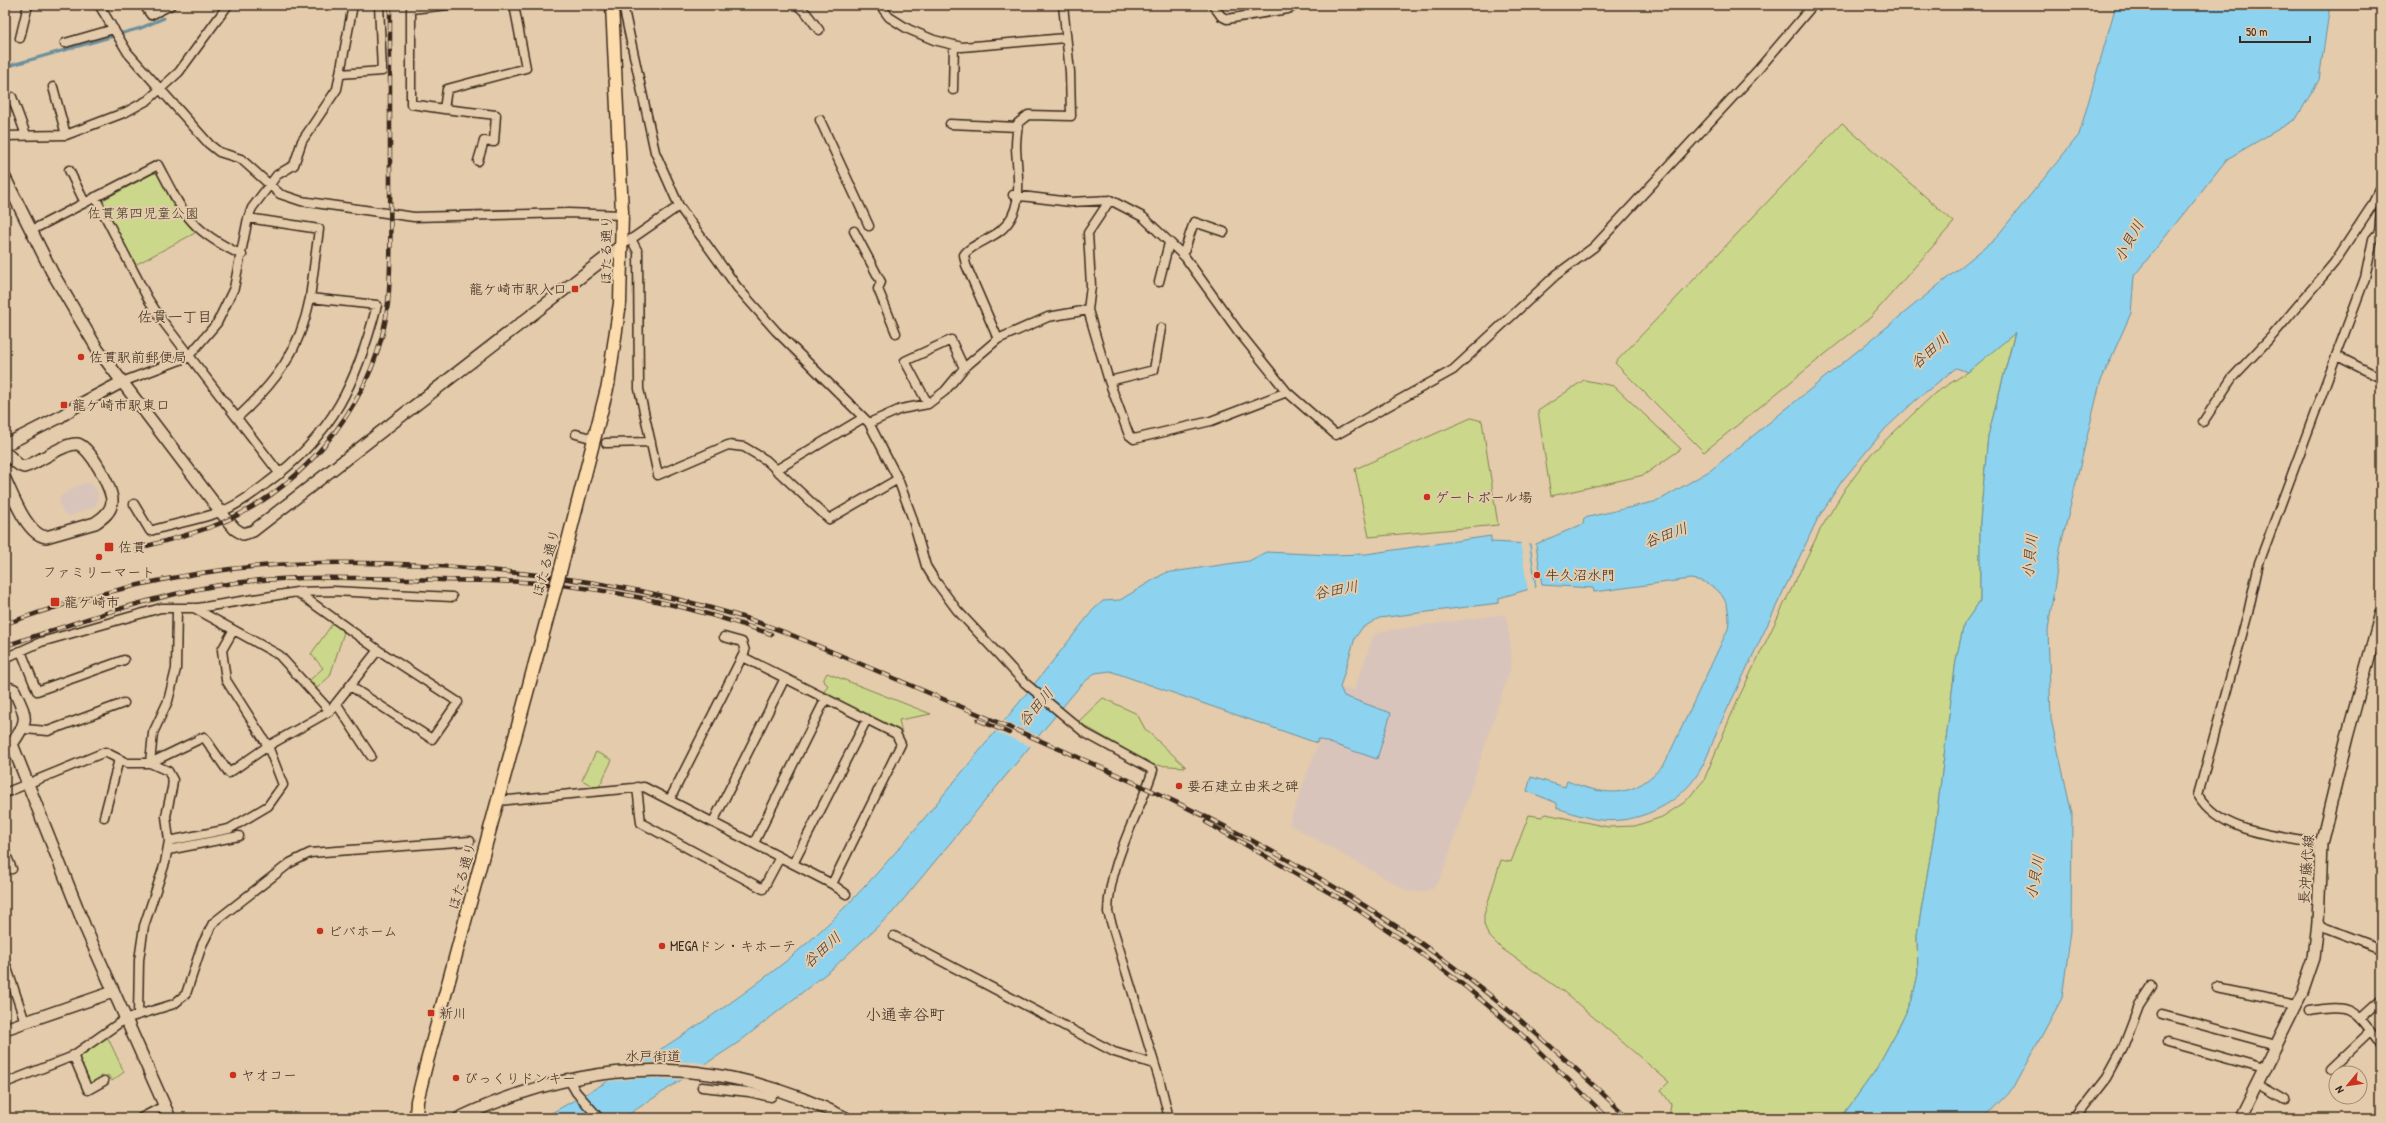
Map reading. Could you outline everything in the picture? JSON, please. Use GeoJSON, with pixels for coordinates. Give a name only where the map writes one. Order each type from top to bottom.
{"type":"FeatureCollection","features":[{"type":"Feature","properties":{"kind":"main road","name":"ほたる通り"},"geometry":{"type":"LineString","coordinates":[[416,1118],[420,1087],[561,568],[608,385],[627,242],[622,215],[612,5]]}},
{"type":"Feature","properties":{"kind":"street"},"geometry":{"type":"LineString","coordinates":[[20,38],[28,5]]}},
{"type":"Feature","properties":{"kind":"street"},"geometry":{"type":"LineString","coordinates":[[99,5],[128,54],[162,90],[208,144],[219,152],[241,159],[280,194],[301,201],[414,217],[568,214],[622,215]]}},
{"type":"Feature","properties":{"kind":"street"},"geometry":{"type":"LineString","coordinates":[[144,5],[151,14],[172,5]]}},
{"type":"Feature","properties":{"kind":"street"},"geometry":{"type":"LineString","coordinates":[[5,136],[66,135],[126,112],[148,100],[162,90],[179,72],[228,5]]}},
{"type":"Feature","properties":{"kind":"street"},"geometry":{"type":"LineString","coordinates":[[5,444],[60,417],[75,407],[122,382],[188,357],[217,323],[228,305],[242,255],[248,218],[252,208],[277,175],[294,165],[302,141],[337,89],[353,5]]}},
{"type":"Feature","properties":{"kind":"street"},"geometry":{"type":"LineString","coordinates":[[340,74],[382,71],[379,5]]}},
{"type":"Feature","properties":{"kind":"street"},"geometry":{"type":"LineString","coordinates":[[449,5],[411,10],[411,104],[496,115],[494,142],[484,141],[478,161]]}},
{"type":"Feature","properties":{"kind":"street"},"geometry":{"type":"LineString","coordinates":[[444,109],[447,89],[526,68],[514,5]]}},
{"type":"Feature","properties":{"kind":"street"},"geometry":{"type":"LineString","coordinates":[[623,5],[654,146],[667,183],[679,206],[737,287],[776,331],[866,421],[898,479],[912,517],[926,566],[934,580],[962,616],[1025,683],[1085,733],[1153,770],[1116,866],[1110,885],[1108,912],[1169,1118]]}},
{"type":"Feature","properties":{"kind":"street"},"geometry":{"type":"LineString","coordinates":[[797,5],[817,25],[819,30]]}},
{"type":"Feature","properties":{"kind":"street"},"geometry":{"type":"LineString","coordinates":[[880,5],[889,17],[908,29],[954,45],[1007,45],[1065,38]]}},
{"type":"Feature","properties":{"kind":"street"},"geometry":{"type":"LineString","coordinates":[[998,339],[966,265],[964,255],[968,249],[985,241],[1009,223],[1016,195],[1016,146],[1018,122],[1028,115],[1071,116],[1070,72],[1065,38],[1063,5]]}},
{"type":"Feature","properties":{"kind":"street"},"geometry":{"type":"LineString","coordinates":[[1213,5],[1221,16],[1227,19],[1288,9],[1296,5]]}},
{"type":"Feature","properties":{"kind":"street"},"geometry":{"type":"LineString","coordinates":[[1016,195],[1071,202],[1110,200],[1143,217],[1183,255],[1217,299],[1238,331],[1287,392],[1336,435],[1453,370],[1556,275],[1594,246],[1757,71],[1813,5]]}},
{"type":"Feature","properties":{"kind":"street"},"geometry":{"type":"LineString","coordinates":[[66,43],[114,29]]}},
{"type":"Feature","properties":{"kind":"street"},"geometry":{"type":"LineString","coordinates":[[953,90],[954,45]]}},
{"type":"Feature","properties":{"kind":"street"},"geometry":{"type":"LineString","coordinates":[[53,87],[66,135]]}},
{"type":"Feature","properties":{"kind":"street"},"geometry":{"type":"LineString","coordinates":[[12,97],[26,135]]}},
{"type":"Feature","properties":{"kind":"street"},"geometry":{"type":"LineString","coordinates":[[820,120],[869,226]]}},
{"type":"Feature","properties":{"kind":"street"},"geometry":{"type":"LineString","coordinates":[[950,124],[1018,127]]}},
{"type":"Feature","properties":{"kind":"street"},"geometry":{"type":"LineString","coordinates":[[32,230],[158,165],[180,208],[191,223],[216,242],[242,255]]}},
{"type":"Feature","properties":{"kind":"street"},"geometry":{"type":"LineString","coordinates":[[69,170],[85,203]]}},
{"type":"Feature","properties":{"kind":"street"},"geometry":{"type":"LineString","coordinates":[[5,178],[84,328],[122,382],[221,512],[239,532],[244,534],[253,531],[627,242],[679,206]]}},
{"type":"Feature","properties":{"kind":"street"},"geometry":{"type":"LineString","coordinates":[[2203,422],[2232,378],[2273,335],[2334,263],[2371,207],[2381,186]]}},
{"type":"Feature","properties":{"kind":"street"},"geometry":{"type":"LineString","coordinates":[[95,197],[148,299],[188,357],[280,474]]}},
{"type":"Feature","properties":{"kind":"street"},"geometry":{"type":"LineString","coordinates":[[1110,200],[1088,233],[1091,286],[1088,310],[1109,382],[1129,435],[1134,439],[1211,421],[1287,392]]}},
{"type":"Feature","properties":{"kind":"street"},"geometry":{"type":"LineString","coordinates":[[2321,844],[2242,827],[2223,819],[2203,804],[2198,795],[2248,613],[2259,563],[2365,278],[2373,239],[2380,231],[2381,210]]}},
{"type":"Feature","properties":{"kind":"street"},"geometry":{"type":"LineString","coordinates":[[236,418],[265,392],[288,359],[305,323],[310,298],[319,229],[248,218]]}},
{"type":"Feature","properties":{"kind":"street"},"geometry":{"type":"LineString","coordinates":[[1183,255],[1194,222],[1224,232]]}},
{"type":"Feature","properties":{"kind":"street"},"geometry":{"type":"LineString","coordinates":[[854,231],[881,282],[878,289],[896,333]]}},
{"type":"Feature","properties":{"kind":"street"},"geometry":{"type":"LineString","coordinates":[[627,242],[638,252],[639,388],[658,475],[728,445],[744,446],[766,460],[829,519],[898,479]]}},
{"type":"Feature","properties":{"kind":"street"},"geometry":{"type":"LineString","coordinates":[[1159,282],[1169,243]]}},
{"type":"Feature","properties":{"kind":"street"},"geometry":{"type":"LineString","coordinates":[[134,504],[150,531],[221,512],[249,496],[280,474],[314,441],[348,392],[362,358],[377,305],[310,298]]}},
{"type":"Feature","properties":{"kind":"street"},"geometry":{"type":"LineString","coordinates":[[776,470],[866,421],[901,409],[928,404],[945,391],[964,368],[998,339],[1048,317],[1088,310]]}},
{"type":"Feature","properties":{"kind":"street"},"geometry":{"type":"LineString","coordinates":[[1109,382],[1154,370],[1161,328]]}},
{"type":"Feature","properties":{"kind":"street"},"geometry":{"type":"LineString","coordinates":[[928,404],[905,361],[951,340],[964,368]]}},
{"type":"Feature","properties":{"kind":"street"},"geometry":{"type":"LineString","coordinates":[[2337,356],[2381,378]]}},
{"type":"Feature","properties":{"kind":"street"},"geometry":{"type":"LineString","coordinates":[[576,434],[587,438]]}},
{"type":"Feature","properties":{"kind":"street"},"geometry":{"type":"LineString","coordinates":[[606,443],[651,442]]}},
{"type":"Feature","properties":{"kind":"street"},"geometry":{"type":"LineString","coordinates":[[5,453],[13,457],[17,464],[24,467],[72,444],[81,445],[89,451],[111,493],[111,507],[103,518],[95,522],[46,537],[41,537],[31,530],[5,480]]}},
{"type":"Feature","properties":{"kind":"street"},"geometry":{"type":"LineString","coordinates":[[5,658],[41,642],[161,608],[194,608],[297,592],[333,591],[452,596]]}},
{"type":"Feature","properties":{"kind":"street"},"geometry":{"type":"LineString","coordinates":[[297,592],[378,650],[458,702],[432,739],[350,686]]}},
{"type":"Feature","properties":{"kind":"street"},"geometry":{"type":"LineString","coordinates":[[194,608],[279,655],[330,711]]}},
{"type":"Feature","properties":{"kind":"street"},"geometry":{"type":"LineString","coordinates":[[150,763],[153,733],[168,701],[176,669],[177,609]]}},
{"type":"Feature","properties":{"kind":"street","name":"長沖藤代線"},"geometry":{"type":"LineString","coordinates":[[2240,1118],[2296,1004],[2314,958],[2318,922],[2321,844],[2347,738],[2381,613]]}},
{"type":"Feature","properties":{"kind":"street"},"geometry":{"type":"LineString","coordinates":[[169,841],[229,829],[268,806],[283,785],[268,746],[226,680],[222,650],[234,631]]}},
{"type":"Feature","properties":{"kind":"street"},"geometry":{"type":"LineString","coordinates":[[670,799],[745,651],[742,642],[724,636]]}},
{"type":"Feature","properties":{"kind":"street"},"geometry":{"type":"LineString","coordinates":[[150,763],[204,737],[228,773],[268,746],[330,711],[378,650]]}},
{"type":"Feature","properties":{"kind":"street"},"geometry":{"type":"LineString","coordinates":[[21,651],[37,691],[124,660]]}},
{"type":"Feature","properties":{"kind":"street"},"geometry":{"type":"LineString","coordinates":[[743,657],[896,734],[901,744],[832,884]]}},
{"type":"Feature","properties":{"kind":"street"},"geometry":{"type":"LineString","coordinates":[[713,822],[784,678]]}},
{"type":"Feature","properties":{"kind":"street"},"geometry":{"type":"LineString","coordinates":[[5,687],[14,690],[24,713],[24,729],[9,744],[28,784],[85,927],[170,1118]]}},
{"type":"Feature","properties":{"kind":"street"},"geometry":{"type":"LineString","coordinates":[[754,843],[826,698]]}},
{"type":"Feature","properties":{"kind":"street"},"geometry":{"type":"LineString","coordinates":[[24,729],[48,731],[124,703]]}},
{"type":"Feature","properties":{"kind":"street"},"geometry":{"type":"LineString","coordinates":[[336,704],[371,756]]}},
{"type":"Feature","properties":{"kind":"street"},"geometry":{"type":"LineString","coordinates":[[793,864],[867,719]]}},
{"type":"Feature","properties":{"kind":"street"},"geometry":{"type":"LineString","coordinates":[[5,793],[105,752],[127,763],[150,763],[168,771],[173,780],[166,816],[169,841],[168,850],[144,926],[140,960],[138,1015]]}},
{"type":"Feature","properties":{"kind":"street"},"geometry":{"type":"LineString","coordinates":[[104,817],[119,759]]}},
{"type":"Feature","properties":{"kind":"street"},"geometry":{"type":"LineString","coordinates":[[498,801],[637,787],[650,789],[832,884],[846,894]]}},
{"type":"Feature","properties":{"kind":"street"},"geometry":{"type":"LineString","coordinates":[[637,787],[641,823],[763,889],[780,857]]}},
{"type":"Feature","properties":{"kind":"street"},"geometry":{"type":"LineString","coordinates":[[168,850],[239,836]]}},
{"type":"Feature","properties":{"kind":"street"},"geometry":{"type":"LineString","coordinates":[[5,1083],[73,1055],[126,1019],[174,1004],[186,994],[202,944],[213,923],[290,863],[310,853],[470,841]]}},
{"type":"Feature","properties":{"kind":"street"},"geometry":{"type":"LineString","coordinates":[[5,852],[12,869]]}},
{"type":"Feature","properties":{"kind":"street"},"geometry":{"type":"LineString","coordinates":[[2318,922],[2324,927],[2381,949]]}},
{"type":"Feature","properties":{"kind":"street"},"geometry":{"type":"LineString","coordinates":[[894,936],[1114,1052],[1154,1064]]}},
{"type":"Feature","properties":{"kind":"street"},"geometry":{"type":"LineString","coordinates":[[6,966],[26,1022]]}},
{"type":"Feature","properties":{"kind":"street"},"geometry":{"type":"LineString","coordinates":[[2075,1118],[2107,1076],[2123,1048],[2139,1006],[2152,986]]}},
{"type":"Feature","properties":{"kind":"street"},"geometry":{"type":"LineString","coordinates":[[2216,988],[2296,1004]]}},
{"type":"Feature","properties":{"kind":"street"},"geometry":{"type":"LineString","coordinates":[[5,1029],[114,992]]}},
{"type":"Feature","properties":{"kind":"street"},"geometry":{"type":"LineString","coordinates":[[2360,1019],[2381,1000]]}},
{"type":"Feature","properties":{"kind":"street"},"geometry":{"type":"LineString","coordinates":[[2310,1011],[2335,1006],[2346,1008],[2360,1019],[2381,1045]]}},
{"type":"Feature","properties":{"kind":"street"},"geometry":{"type":"LineString","coordinates":[[2162,1014],[2276,1045]]}},
{"type":"Feature","properties":{"kind":"street"},"geometry":{"type":"LineString","coordinates":[[2335,1065],[2370,1032]]}},
{"type":"Feature","properties":{"kind":"street"},"geometry":{"type":"LineString","coordinates":[[2168,1042],[2264,1069]]}},
{"type":"Feature","properties":{"kind":"street"},"geometry":{"type":"LineString","coordinates":[[73,1055],[88,1090],[104,1081]]}},
{"type":"Feature","properties":{"kind":"street","name":"水戸街道"},"geometry":{"type":"LineString","coordinates":[[459,1118],[524,1091],[568,1078],[603,1073],[650,1070],[684,1071],[730,1077],[777,1088],[846,1118]]}},
{"type":"Feature","properties":{"kind":"street"},"geometry":{"type":"LineString","coordinates":[[568,1078],[576,1092],[599,1118]]}},
{"type":"Feature","properties":{"kind":"street"},"geometry":{"type":"LineString","coordinates":[[2257,1084],[2285,1100]]}},
{"type":"Feature","properties":{"kind":"street"},"geometry":{"type":"LineString","coordinates":[[702,1087],[749,1092],[771,1097],[777,1088]]}},
{"type":"Feature","properties":{"kind":"street"},"geometry":{"type":"LineString","coordinates":[[141,1118],[164,1106]]}},
{"type":"Feature","properties":{"kind":"shaded area"},"geometry":{"type":"Polygon","coordinates":[[[83,483],[92,484],[98,494],[97,503],[94,507],[69,516],[64,513],[59,503],[60,496],[83,483]]]}},
{"type":"Feature","properties":{"kind":"shaded area"},"geometry":{"type":"Polygon","coordinates":[[[1506,615],[1512,659],[1509,673],[1441,878],[1432,889],[1421,892],[1408,891],[1289,824],[1338,688],[1354,690],[1374,635],[1384,631],[1506,615]]]}},
{"type":"Feature","properties":{"kind":"green space"},"geometry":{"type":"Polygon","coordinates":[[[1842,123],[1954,222],[1871,317],[1704,452],[1615,363],[1842,123]]]}},
{"type":"Feature","properties":{"kind":"green space","name":"佐貫第四児童公園"},"geometry":{"type":"Polygon","coordinates":[[[154,173],[158,174],[175,209],[195,233],[135,265],[102,203],[103,200],[154,173]]]}},
{"type":"Feature","properties":{"kind":"green space"},"geometry":{"type":"Polygon","coordinates":[[[2015,332],[1988,436],[1980,521],[1980,601],[1964,624],[1956,660],[1935,828],[1917,935],[1918,974],[1912,1000],[1875,1071],[1841,1118],[1669,1118],[1671,1104],[1661,1090],[1669,1082],[1564,992],[1501,948],[1488,935],[1484,924],[1484,915],[1501,860],[1511,862],[1529,815],[1542,817],[1546,814],[1608,827],[1635,826],[1662,817],[1685,802],[1704,780],[1738,699],[1820,530],[1845,489],[1872,453],[1935,393],[1968,372],[2015,332]]]}},
{"type":"Feature","properties":{"kind":"green space"},"geometry":{"type":"Polygon","coordinates":[[[1584,380],[1614,386],[1681,449],[1644,475],[1551,496],[1538,411],[1584,380]]]}},
{"type":"Feature","properties":{"kind":"green space","name":"ゲートボール場"},"geometry":{"type":"Polygon","coordinates":[[[1471,418],[1482,421],[1498,525],[1369,537],[1355,469],[1471,418]]]}},
{"type":"Feature","properties":{"kind":"green space"},"geometry":{"type":"Polygon","coordinates":[[[333,623],[344,632],[330,676],[317,688],[310,680],[323,668],[311,654],[333,623]]]}},
{"type":"Feature","properties":{"kind":"green space"},"geometry":{"type":"Polygon","coordinates":[[[827,673],[931,714],[899,720],[902,733],[824,692],[828,685],[823,681],[827,673]]]}},
{"type":"Feature","properties":{"kind":"green space"},"geometry":{"type":"Polygon","coordinates":[[[1103,698],[1137,714],[1145,729],[1186,767],[1153,765],[1078,722],[1103,698]]]}},
{"type":"Feature","properties":{"kind":"green space"},"geometry":{"type":"Polygon","coordinates":[[[596,752],[612,760],[598,789],[582,780],[596,752]]]}},
{"type":"Feature","properties":{"kind":"green space"},"geometry":{"type":"Polygon","coordinates":[[[107,1036],[124,1072],[112,1081],[108,1075],[94,1084],[88,1082],[77,1057],[107,1036]]]}},
{"type":"Feature","properties":{"kind":"water"},"geometry":{"type":"Polygon","coordinates":[[[2116,5],[2330,5],[2319,80],[2296,119],[2227,159],[2134,276],[2131,313],[2100,383],[2060,549],[2048,630],[2051,719],[2072,814],[2071,931],[2062,998],[2014,1087],[1984,1118],[1841,1118],[1875,1071],[1898,1029],[1912,1000],[1918,974],[1917,935],[1935,828],[1956,660],[1964,624],[1980,601],[1980,521],[1988,436],[2015,333],[1968,372],[1956,368],[1917,399],[1885,429],[1842,481],[1818,518],[1717,731],[1702,767],[1687,788],[1666,805],[1654,811],[1628,819],[1601,820],[1584,817],[1557,808],[1557,803],[1527,791],[1531,777],[1565,787],[1567,781],[1596,790],[1620,792],[1631,789],[1643,783],[1654,775],[1665,763],[1728,629],[1729,619],[1726,602],[1716,589],[1708,584],[1690,579],[1594,592],[1593,588],[1542,585],[1536,544],[1583,524],[1584,518],[1658,501],[1711,470],[1994,240],[2079,135],[2116,5]]]}},
{"type":"Feature","properties":{"kind":"water","name":"谷田川"},"geometry":{"type":"Polygon","coordinates":[[[1491,536],[1491,542],[1530,544],[1536,587],[1499,598],[1499,603],[1379,618],[1362,628],[1355,638],[1340,687],[1344,696],[1391,713],[1377,759],[1318,739],[1317,743],[1110,671],[1095,673],[1080,686],[893,912],[832,969],[739,1042],[623,1118],[542,1118],[636,1065],[697,1026],[756,984],[809,942],[853,899],[895,853],[1007,718],[1093,610],[1103,601],[1120,600],[1165,573],[1249,561],[1266,552],[1330,555],[1366,554],[1491,536]]]}},
{"type":"Feature","properties":{"kind":"pier"},"geometry":{"type":"Polygon","coordinates":[[[1520,541],[1528,542],[1535,589],[1528,591],[1520,541]]]}},
{"type":"Feature","properties":{"kind":"pier"},"geometry":{"type":"Polygon","coordinates":[[[1003,720],[1041,737],[1032,747],[994,731],[1003,720]]]}},
{"type":"Feature","properties":{"kind":"pier"},"geometry":{"type":"Polygon","coordinates":[[[636,1062],[694,1062],[709,1064],[686,1080],[644,1078],[604,1082],[636,1062]]]}},
{"type":"Feature","properties":{"kind":"waterway"},"geometry":{"type":"LineString","coordinates":[[119,34],[141,28],[164,18]]}},
{"type":"Feature","properties":{"kind":"waterway"},"geometry":{"type":"LineString","coordinates":[[5,67],[114,36]]}},
{"type":"Feature","properties":{"kind":"railway"},"geometry":{"type":"LineString","coordinates":[[137,549],[217,525],[258,503],[287,483],[312,458],[335,431],[355,402],[370,370],[382,337],[388,303],[390,272],[390,5]]}},
{"type":"Feature","properties":{"kind":"railway"},"geometry":{"type":"LineString","coordinates":[[5,624],[75,601],[146,583],[182,576],[255,566],[341,563],[439,566],[548,576],[637,590],[740,616],[813,644],[1131,781],[1223,826],[1313,874],[1394,925],[1464,975],[1565,1058],[1628,1118]]}},
{"type":"Feature","properties":{"kind":"railway"},"geometry":{"type":"LineString","coordinates":[[5,646],[111,611],[165,596],[220,585],[292,578],[506,581],[568,586],[656,601],[714,616],[771,634]]}},
{"type":"Feature","properties":{"kind":"railway"},"geometry":{"type":"LineString","coordinates":[[978,720],[1009,733]]}},
{"type":"Feature","properties":{"kind":"railway"},"geometry":{"type":"LineString","coordinates":[[1206,822],[1351,905],[1415,949],[1466,987],[1517,1030],[1608,1118]]}},
{"type":"Feature","properties":{"kind":"place","name":"龍ケ崎市駅入口"},"geometry":{"type":"Point","coordinates":[575,289]}},
{"type":"Feature","properties":{"kind":"place","name":"佐貫駅前郵便局"},"geometry":{"type":"Point","coordinates":[81,357]}},
{"type":"Feature","properties":{"kind":"place","name":"龍ケ崎市駅東口"},"geometry":{"type":"Point","coordinates":[64,405]}},
{"type":"Feature","properties":{"kind":"place","name":"ゲートボール場"},"geometry":{"type":"Point","coordinates":[1427,497]}},
{"type":"Feature","properties":{"kind":"place","name":"佐貫"},"geometry":{"type":"Point","coordinates":[109,547]}},
{"type":"Feature","properties":{"kind":"place","name":"ファミリーマート"},"geometry":{"type":"Point","coordinates":[99,557]}},
{"type":"Feature","properties":{"kind":"place","name":"牛久沼水門"},"geometry":{"type":"Point","coordinates":[1537,575]}},
{"type":"Feature","properties":{"kind":"place","name":"龍ケ崎市"},"geometry":{"type":"Point","coordinates":[55,602]}},
{"type":"Feature","properties":{"kind":"place","name":"要石建立由来之碑"},"geometry":{"type":"Point","coordinates":[1179,786]}},
{"type":"Feature","properties":{"kind":"place","name":"ビバホーム"},"geometry":{"type":"Point","coordinates":[320,931]}},
{"type":"Feature","properties":{"kind":"place","name":"MEGAドン・キホーテ"},"geometry":{"type":"Point","coordinates":[662,946]}},
{"type":"Feature","properties":{"kind":"place","name":"新川"},"geometry":{"type":"Point","coordinates":[431,1013]}},
{"type":"Feature","properties":{"kind":"place","name":"ヤオコー"},"geometry":{"type":"Point","coordinates":[233,1075]}},
{"type":"Feature","properties":{"kind":"place","name":"びっくりドンキー"},"geometry":{"type":"Point","coordinates":[456,1078]}},
{"type":"Feature","properties":{"kind":"district","name":"佐貫一丁目"},"geometry":{"type":"Point","coordinates":[175,317]}},
{"type":"Feature","properties":{"kind":"district","name":"小通幸谷町"},"geometry":{"type":"Point","coordinates":[905,1014]}},
{"type":"Feature","properties":{"kind":"water label","name":"小貝川"},"geometry":{"type":"Point","coordinates":[2129,241]}},
{"type":"Feature","properties":{"kind":"water label","name":"小貝川"},"geometry":{"type":"Point","coordinates":[2030,556]}},
{"type":"Feature","properties":{"kind":"water label","name":"小貝川"},"geometry":{"type":"Point","coordinates":[2035,877]}}]}
